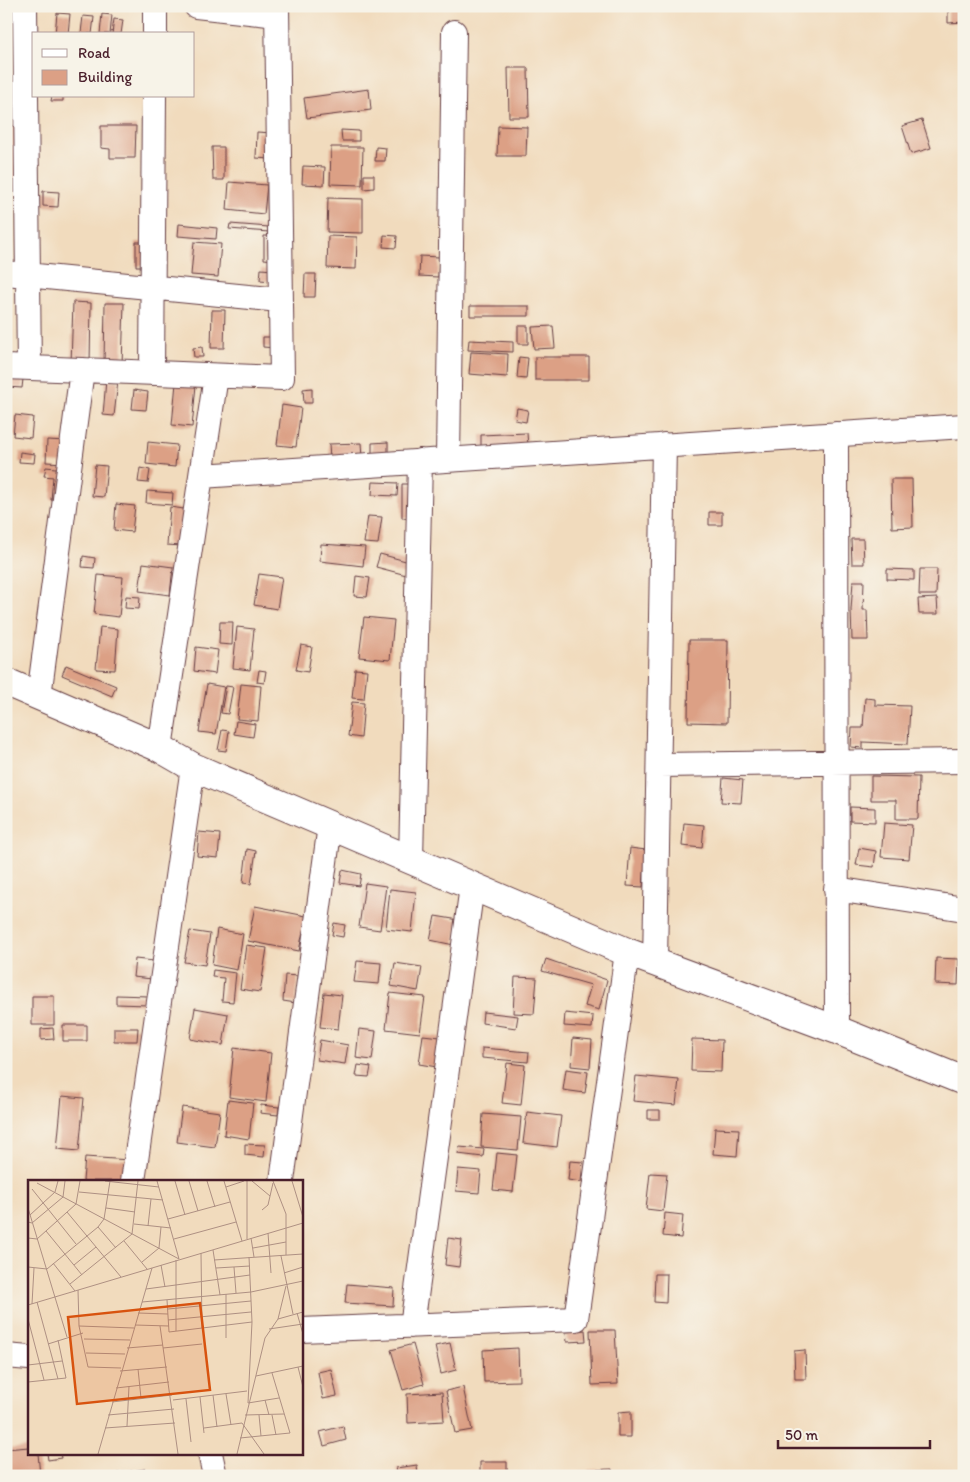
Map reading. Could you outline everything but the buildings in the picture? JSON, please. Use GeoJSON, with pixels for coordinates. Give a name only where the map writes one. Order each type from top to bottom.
{"type":"FeatureCollection","features":[{"type":"Feature","properties":{"kind":"street"},"geometry":{"type":"LineString","coordinates":[[25,6],[17,274],[18,368],[282,378],[277,11],[196,6]]}},
{"type":"Feature","properties":{"kind":"street"},"geometry":{"type":"LineString","coordinates":[[155,6],[155,32]]}},
{"type":"Feature","properties":{"kind":"street"},"geometry":{"type":"LineString","coordinates":[[448,460],[454,32]]}},
{"type":"Feature","properties":{"kind":"street"},"geometry":{"type":"LineString","coordinates":[[152,374],[154,98]]}},
{"type":"Feature","properties":{"kind":"street"},"geometry":{"type":"LineString","coordinates":[[17,274],[280,300]]}},
{"type":"Feature","properties":{"kind":"street"},"geometry":{"type":"LineString","coordinates":[[39,696],[82,370]]}},
{"type":"Feature","properties":{"kind":"street"},"geometry":{"type":"LineString","coordinates":[[160,748],[216,376]]}},
{"type":"Feature","properties":{"kind":"street"},"geometry":{"type":"LineString","coordinates":[[201,476],[964,426]]}},
{"type":"Feature","properties":{"kind":"street"},"geometry":{"type":"LineString","coordinates":[[836,434],[837,1030]]}},
{"type":"Feature","properties":{"kind":"street"},"geometry":{"type":"LineString","coordinates":[[655,963],[664,445]]}},
{"type":"Feature","properties":{"kind":"street"},"geometry":{"type":"LineString","coordinates":[[411,860],[420,461]]}},
{"type":"Feature","properties":{"kind":"street"},"geometry":{"type":"LineString","coordinates":[[6,682],[160,748],[193,767],[627,952],[837,1030],[964,1081]]}},
{"type":"Feature","properties":{"kind":"street"},"geometry":{"type":"LineString","coordinates":[[659,765],[964,761]]}},
{"type":"Feature","properties":{"kind":"street"},"geometry":{"type":"LineString","coordinates":[[133,1180],[193,767]]}},
{"type":"Feature","properties":{"kind":"street"},"geometry":{"type":"LineString","coordinates":[[282,1180],[330,825]]}},
{"type":"Feature","properties":{"kind":"street"},"geometry":{"type":"LineString","coordinates":[[412,1326],[472,886]]}},
{"type":"Feature","properties":{"kind":"street"},"geometry":{"type":"LineString","coordinates":[[836,889],[964,909]]}},
{"type":"Feature","properties":{"kind":"street"},"geometry":{"type":"LineString","coordinates":[[302,1330],[576,1319],[627,952]]}},
{"type":"Feature","properties":{"kind":"street"},"geometry":{"type":"LineString","coordinates":[[6,1356],[28,1358]]}},
{"type":"Feature","properties":{"kind":"street"},"geometry":{"type":"LineString","coordinates":[[210,1454],[215,1476]]}}]}
